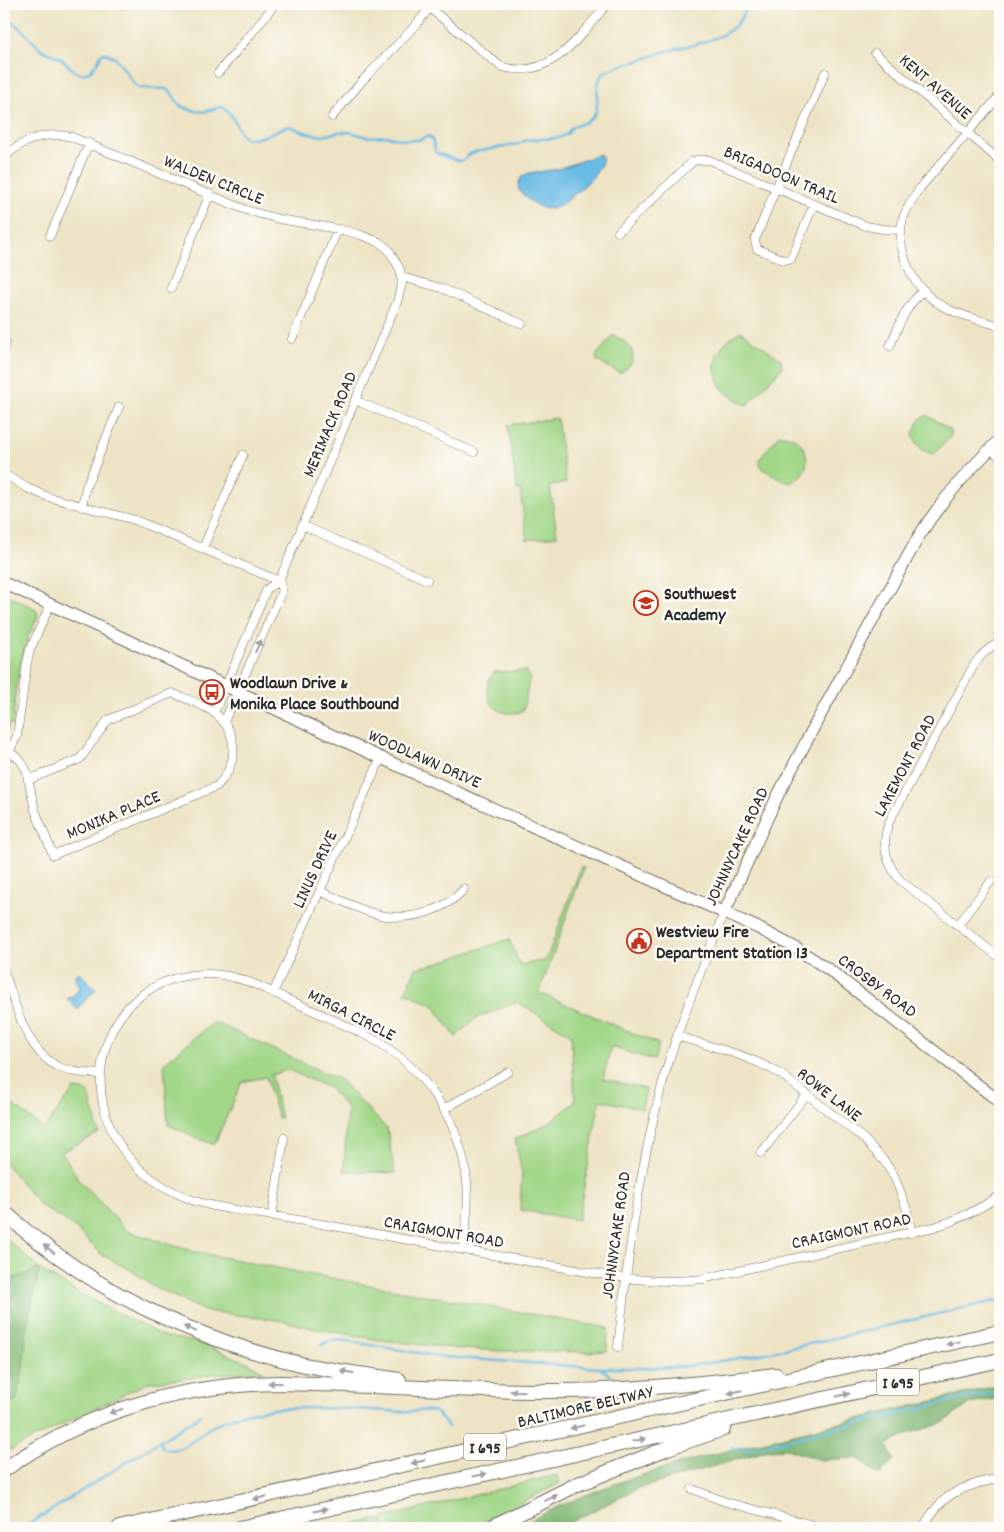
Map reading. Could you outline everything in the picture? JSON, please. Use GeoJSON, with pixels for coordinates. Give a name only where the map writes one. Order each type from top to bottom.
{"type":"FeatureCollection","features":[{"type":"Feature","properties":{"kind":"highway"},"geometry":{"type":"LineString","coordinates":[[4,1212],[22,1229],[90,1277],[164,1318],[197,1332],[255,1352],[306,1365],[464,1389]]}},
{"type":"Feature","properties":{"kind":"highway","name":"BALTIMORE BELTWAY"},"geometry":{"type":"LineString","coordinates":[[119,1528],[1000,1332]]}},
{"type":"Feature","properties":{"kind":"highway","name":"I 695"},"geometry":{"type":"LineString","coordinates":[[240,1528],[1000,1360]]}},
{"type":"Feature","properties":{"kind":"highway"},"geometry":{"type":"LineString","coordinates":[[4,1470],[74,1428],[105,1415],[169,1396],[250,1383],[570,1391],[733,1380],[851,1366]]}},
{"type":"Feature","properties":{"kind":"highway"},"geometry":{"type":"LineString","coordinates":[[490,1528],[578,1484],[620,1466],[795,1405]]}},
{"type":"Feature","properties":{"kind":"highway"},"geometry":{"type":"LineString","coordinates":[[499,1528],[524,1512]]}},
{"type":"Feature","properties":{"kind":"main road","name":"JOHNNYCAKE ROAD"},"geometry":{"type":"LineString","coordinates":[[724,913],[789,775],[919,536],[934,511],[1000,439]]}},
{"type":"Feature","properties":{"kind":"main road","name":"WOODLAWN DRIVE"},"geometry":{"type":"LineString","coordinates":[[4,583],[381,758],[724,913]]}},
{"type":"Feature","properties":{"kind":"main road","name":"CROSBY ROAD"},"geometry":{"type":"LineString","coordinates":[[724,913],[794,947],[828,969],[1000,1102]]}},
{"type":"Feature","properties":{"kind":"street"},"geometry":{"type":"LineString","coordinates":[[218,73],[275,4]]}},
{"type":"Feature","properties":{"kind":"street"},"geometry":{"type":"LineString","coordinates":[[332,117],[363,80],[415,26],[430,5],[500,66],[511,70],[524,70],[538,68],[551,62],[565,51],[607,4]]}},
{"type":"Feature","properties":{"kind":"street","name":"KENT AVENUE"},"geometry":{"type":"LineString","coordinates":[[875,54],[1000,161]]}},
{"type":"Feature","properties":{"kind":"street"},"geometry":{"type":"LineString","coordinates":[[814,204],[791,259],[784,260],[757,249],[756,240],[776,188],[825,73]]}},
{"type":"Feature","properties":{"kind":"street"},"geometry":{"type":"LineString","coordinates":[[1000,95],[920,188],[911,201],[901,230],[906,261],[914,279],[935,301],[948,309],[1000,326]]}},
{"type":"Feature","properties":{"kind":"street","name":"WALDEN CIRCLE"},"geometry":{"type":"LineString","coordinates":[[4,158],[20,144],[33,138],[49,134],[65,135],[90,143],[246,210],[266,216],[338,229],[366,237],[384,245],[388,249],[398,262],[402,277]]}},
{"type":"Feature","properties":{"kind":"street"},"geometry":{"type":"LineString","coordinates":[[50,236],[90,143]]}},
{"type":"Feature","properties":{"kind":"street","name":"BRIGADOON TRAIL"},"geometry":{"type":"LineString","coordinates":[[618,232],[692,162],[697,160],[709,160],[866,226],[901,230]]}},
{"type":"Feature","properties":{"kind":"street"},"geometry":{"type":"LineString","coordinates":[[171,288],[210,194]]}},
{"type":"Feature","properties":{"kind":"street"},"geometry":{"type":"LineString","coordinates":[[292,339],[338,229]]}},
{"type":"Feature","properties":{"kind":"street"},"geometry":{"type":"LineString","coordinates":[[402,277],[441,288],[522,324]]}},
{"type":"Feature","properties":{"kind":"street","name":"MERIMACK ROAD"},"geometry":{"type":"LineString","coordinates":[[219,717],[226,686],[268,589],[278,581],[400,296],[402,277]]}},
{"type":"Feature","properties":{"kind":"street"},"geometry":{"type":"LineString","coordinates":[[890,346],[909,306],[924,290]]}},
{"type":"Feature","properties":{"kind":"street"},"geometry":{"type":"LineString","coordinates":[[356,400],[474,452]]}},
{"type":"Feature","properties":{"kind":"street"},"geometry":{"type":"LineString","coordinates":[[82,507],[86,487],[119,408]]}},
{"type":"Feature","properties":{"kind":"street"},"geometry":{"type":"LineString","coordinates":[[990,449],[1000,457]]}},
{"type":"Feature","properties":{"kind":"street"},"geometry":{"type":"LineString","coordinates":[[203,548],[243,455]]}},
{"type":"Feature","properties":{"kind":"street"},"geometry":{"type":"LineString","coordinates":[[4,474],[36,492],[82,507],[135,520],[278,581]]}},
{"type":"Feature","properties":{"kind":"street"},"geometry":{"type":"LineString","coordinates":[[302,525],[427,580]]}},
{"type":"Feature","properties":{"kind":"street","name":"MERIMACK ROAD"},"geometry":{"type":"LineString","coordinates":[[219,717],[238,691],[282,591],[278,581]]}},
{"type":"Feature","properties":{"kind":"street"},"geometry":{"type":"LineString","coordinates":[[4,762],[17,736],[27,663],[36,635],[50,605]]}},
{"type":"Feature","properties":{"kind":"street","name":"LAKEMONT ROAD"},"geometry":{"type":"LineString","coordinates":[[1000,642],[981,654],[974,665],[885,832],[885,853],[893,872],[901,881],[1000,958]]}},
{"type":"Feature","properties":{"kind":"street"},"geometry":{"type":"LineString","coordinates":[[28,780],[80,760],[108,720],[172,693],[219,717]]}},
{"type":"Feature","properties":{"kind":"street","name":"MONIKA PLACE"},"geometry":{"type":"LineString","coordinates":[[10,752],[23,764],[35,810],[53,855],[217,786],[228,772],[233,753],[233,740],[219,717]]}},
{"type":"Feature","properties":{"kind":"street","name":"LINUS DRIVE"},"geometry":{"type":"LineString","coordinates":[[273,992],[381,758]]}},
{"type":"Feature","properties":{"kind":"street"},"geometry":{"type":"LineString","coordinates":[[958,925],[990,881]]}},
{"type":"Feature","properties":{"kind":"street"},"geometry":{"type":"LineString","coordinates":[[320,891],[370,913],[397,918],[410,917],[438,909],[457,898],[464,889]]}},
{"type":"Feature","properties":{"kind":"street","name":"JOHNNYCAKE ROAD"},"geometry":{"type":"LineString","coordinates":[[618,1348],[634,1213],[662,1084],[677,1036],[724,913]]}},
{"type":"Feature","properties":{"kind":"street"},"geometry":{"type":"LineString","coordinates":[[4,971],[24,1026],[39,1051],[49,1061],[60,1067],[83,1073],[100,1074]]}},
{"type":"Feature","properties":{"kind":"street","name":"MIRGA CIRCLE"},"geometry":{"type":"LineString","coordinates":[[201,974],[231,976],[273,992],[373,1038],[390,1049],[422,1079],[444,1109],[454,1130],[466,1173],[468,1213],[463,1250]]}},
{"type":"Feature","properties":{"kind":"street","name":"CRAIGMONT ROAD"},"geometry":{"type":"LineString","coordinates":[[201,974],[184,976],[163,983],[133,1002],[122,1014],[113,1029],[107,1044],[100,1074],[103,1105],[108,1122],[115,1139],[128,1156],[142,1171],[159,1183],[193,1200],[210,1205],[625,1278],[663,1282],[702,1279],[912,1233],[952,1222],[977,1210],[1000,1195]]}},
{"type":"Feature","properties":{"kind":"street","name":"ROWE LANE"},"geometry":{"type":"LineString","coordinates":[[677,1036],[760,1063],[782,1075],[864,1139],[894,1176],[906,1207],[912,1233]]}},
{"type":"Feature","properties":{"kind":"street"},"geometry":{"type":"LineString","coordinates":[[444,1109],[508,1072]]}},
{"type":"Feature","properties":{"kind":"street"},"geometry":{"type":"LineString","coordinates":[[761,1153],[807,1094]]}},
{"type":"Feature","properties":{"kind":"street"},"geometry":{"type":"LineString","coordinates":[[272,1216],[284,1138]]}},
{"type":"Feature","properties":{"kind":"street"},"geometry":{"type":"LineString","coordinates":[[923,1528],[942,1500],[953,1493],[978,1483],[1000,1478]]}},
{"type":"Feature","properties":{"kind":"street"},"geometry":{"type":"LineString","coordinates":[[692,1490],[726,1502],[824,1528]]}},
{"type":"Feature","properties":{"kind":"green space"},"geometry":{"type":"Polygon","coordinates":[[[740,331],[781,359],[782,368],[747,405],[724,390],[718,381],[715,370],[720,349],[740,331]]]}},
{"type":"Feature","properties":{"kind":"green space"},"geometry":{"type":"Polygon","coordinates":[[[613,335],[620,338],[630,347],[633,357],[627,368],[620,373],[597,361],[596,356],[613,335]]]}},
{"type":"Feature","properties":{"kind":"green space"},"geometry":{"type":"Polygon","coordinates":[[[927,415],[950,430],[951,436],[934,454],[926,452],[920,447],[913,433],[920,419],[927,415]]]}},
{"type":"Feature","properties":{"kind":"green space"},"geometry":{"type":"Polygon","coordinates":[[[557,418],[566,483],[550,486],[557,536],[527,540],[520,490],[517,490],[508,425],[557,418]]]}},
{"type":"Feature","properties":{"kind":"green space"},"geometry":{"type":"Polygon","coordinates":[[[779,435],[789,436],[797,441],[803,447],[806,454],[804,471],[798,478],[789,483],[761,468],[759,460],[779,435]]]}},
{"type":"Feature","properties":{"kind":"green space"},"geometry":{"type":"Polygon","coordinates":[[[4,594],[34,608],[38,613],[22,655],[15,693],[13,726],[9,723],[4,742],[4,594]]]}},
{"type":"Feature","properties":{"kind":"green space"},"geometry":{"type":"Polygon","coordinates":[[[526,671],[530,676],[523,711],[505,713],[492,704],[488,697],[487,689],[489,680],[494,672],[526,671]]]}},
{"type":"Feature","properties":{"kind":"green space"},"geometry":{"type":"Polygon","coordinates":[[[581,867],[584,868],[539,993],[659,1044],[654,1060],[611,1047],[603,1079],[646,1089],[642,1109],[600,1100],[578,1220],[520,1210],[522,1173],[515,1139],[549,1123],[575,1102],[571,1035],[518,1002],[476,1018],[456,1037],[433,1005],[405,992],[416,968],[431,965],[509,939],[520,965],[546,960],[581,867]]]}},
{"type":"Feature","properties":{"kind":"green space"},"geometry":{"type":"Polygon","coordinates":[[[214,1022],[340,1080],[387,1129],[395,1173],[344,1171],[347,1108],[329,1088],[288,1070],[271,1075],[281,1118],[278,1119],[266,1077],[242,1082],[214,1145],[168,1125],[164,1063],[214,1022]]]}},
{"type":"Feature","properties":{"kind":"green space"},"geometry":{"type":"Polygon","coordinates":[[[74,1089],[83,1090],[89,1094],[99,1133],[62,1152],[79,1180],[127,1231],[192,1251],[308,1274],[608,1328],[607,1351],[461,1349],[380,1340],[284,1321],[205,1311],[152,1286],[136,1273],[102,1255],[73,1226],[40,1205],[4,1162],[4,1098],[44,1129],[74,1089]]]}},
{"type":"Feature","properties":{"kind":"green space"},"geometry":{"type":"Polygon","coordinates":[[[4,1236],[39,1269],[80,1294],[163,1336],[199,1343],[249,1363],[264,1372],[213,1374],[149,1382],[4,1453],[4,1408],[16,1401],[22,1374],[28,1320],[39,1270],[4,1282],[4,1236]]]}},
{"type":"Feature","properties":{"kind":"green space"},"geometry":{"type":"Polygon","coordinates":[[[39,1269],[28,1320],[22,1374],[16,1401],[4,1408],[4,1282],[39,1269]]]}},
{"type":"Feature","properties":{"kind":"green space"},"geometry":{"type":"Polygon","coordinates":[[[1000,1385],[1000,1398],[970,1404],[941,1424],[910,1433],[887,1445],[894,1460],[879,1475],[857,1458],[821,1460],[786,1449],[769,1450],[637,1489],[560,1528],[517,1528],[570,1501],[655,1471],[774,1439],[1000,1385]]]}},
{"type":"Feature","properties":{"kind":"green space"},"geometry":{"type":"Polygon","coordinates":[[[556,1475],[560,1483],[471,1528],[385,1528],[382,1518],[556,1475]]]}},
{"type":"Feature","properties":{"kind":"green space"},"geometry":{"type":"Polygon","coordinates":[[[382,1518],[385,1528],[336,1528],[382,1518]]]}},
{"type":"Feature","properties":{"kind":"water"},"geometry":{"type":"Polygon","coordinates":[[[600,154],[603,159],[593,177],[556,208],[542,208],[528,200],[518,189],[522,176],[529,173],[558,169],[600,154]]]}},
{"type":"Feature","properties":{"kind":"water"},"geometry":{"type":"Polygon","coordinates":[[[79,972],[96,990],[78,1010],[67,999],[71,998],[80,988],[74,978],[79,972]]]}},
{"type":"Feature","properties":{"kind":"waterway"},"geometry":{"type":"LineString","coordinates":[[4,19],[11,21],[44,51],[59,58],[80,74],[92,69],[98,62],[101,54],[105,53],[111,55],[120,63],[130,79],[139,88],[166,89],[171,92],[180,105],[193,110],[205,111],[223,107],[231,115],[242,136],[247,138],[252,139],[265,136],[288,126],[310,134],[323,136],[338,132],[349,132],[368,137],[387,136],[406,140],[418,140],[429,136],[432,139],[436,153],[459,161],[464,160],[468,155],[475,152],[519,144],[526,140],[559,138],[567,134],[572,127],[586,122],[596,112],[598,84],[600,77],[605,72],[663,52],[722,35],[737,24],[748,4]]}},
{"type":"Feature","properties":{"kind":"waterway"},"geometry":{"type":"LineString","coordinates":[[800,4],[815,6],[868,4]]}},
{"type":"Feature","properties":{"kind":"waterway"},"geometry":{"type":"LineString","coordinates":[[600,1368],[676,1367],[727,1360],[805,1345],[1000,1300]]}},
{"type":"Feature","properties":{"kind":"waterway"},"geometry":{"type":"LineString","coordinates":[[321,1345],[330,1341],[340,1340],[443,1357],[600,1368],[610,1375]]}},
{"type":"Feature","properties":{"kind":"waterway"},"geometry":{"type":"LineString","coordinates":[[732,1447],[737,1450],[750,1449],[1000,1391]]}},
{"type":"Feature","properties":{"kind":"waterway"},"geometry":{"type":"LineString","coordinates":[[160,1440],[162,1447],[175,1450],[186,1445],[218,1423],[233,1417],[254,1411],[282,1408],[334,1408],[405,1412],[429,1410],[437,1413],[448,1427]]}},
{"type":"Feature","properties":{"kind":"waterway"},"geometry":{"type":"LineString","coordinates":[[19,1528],[26,1526],[201,1415]]}},
{"type":"Feature","properties":{"kind":"place","name":"Southwest Academy"},"geometry":{"type":"Point","coordinates":[646,603]}},
{"type":"Feature","properties":{"kind":"place","name":"Woodlawn Drive & Monika Place Southbound"},"geometry":{"type":"Point","coordinates":[212,692]}},
{"type":"Feature","properties":{"kind":"place","name":"Westview Fire Department Station 13"},"geometry":{"type":"Point","coordinates":[639,941]}}]}
